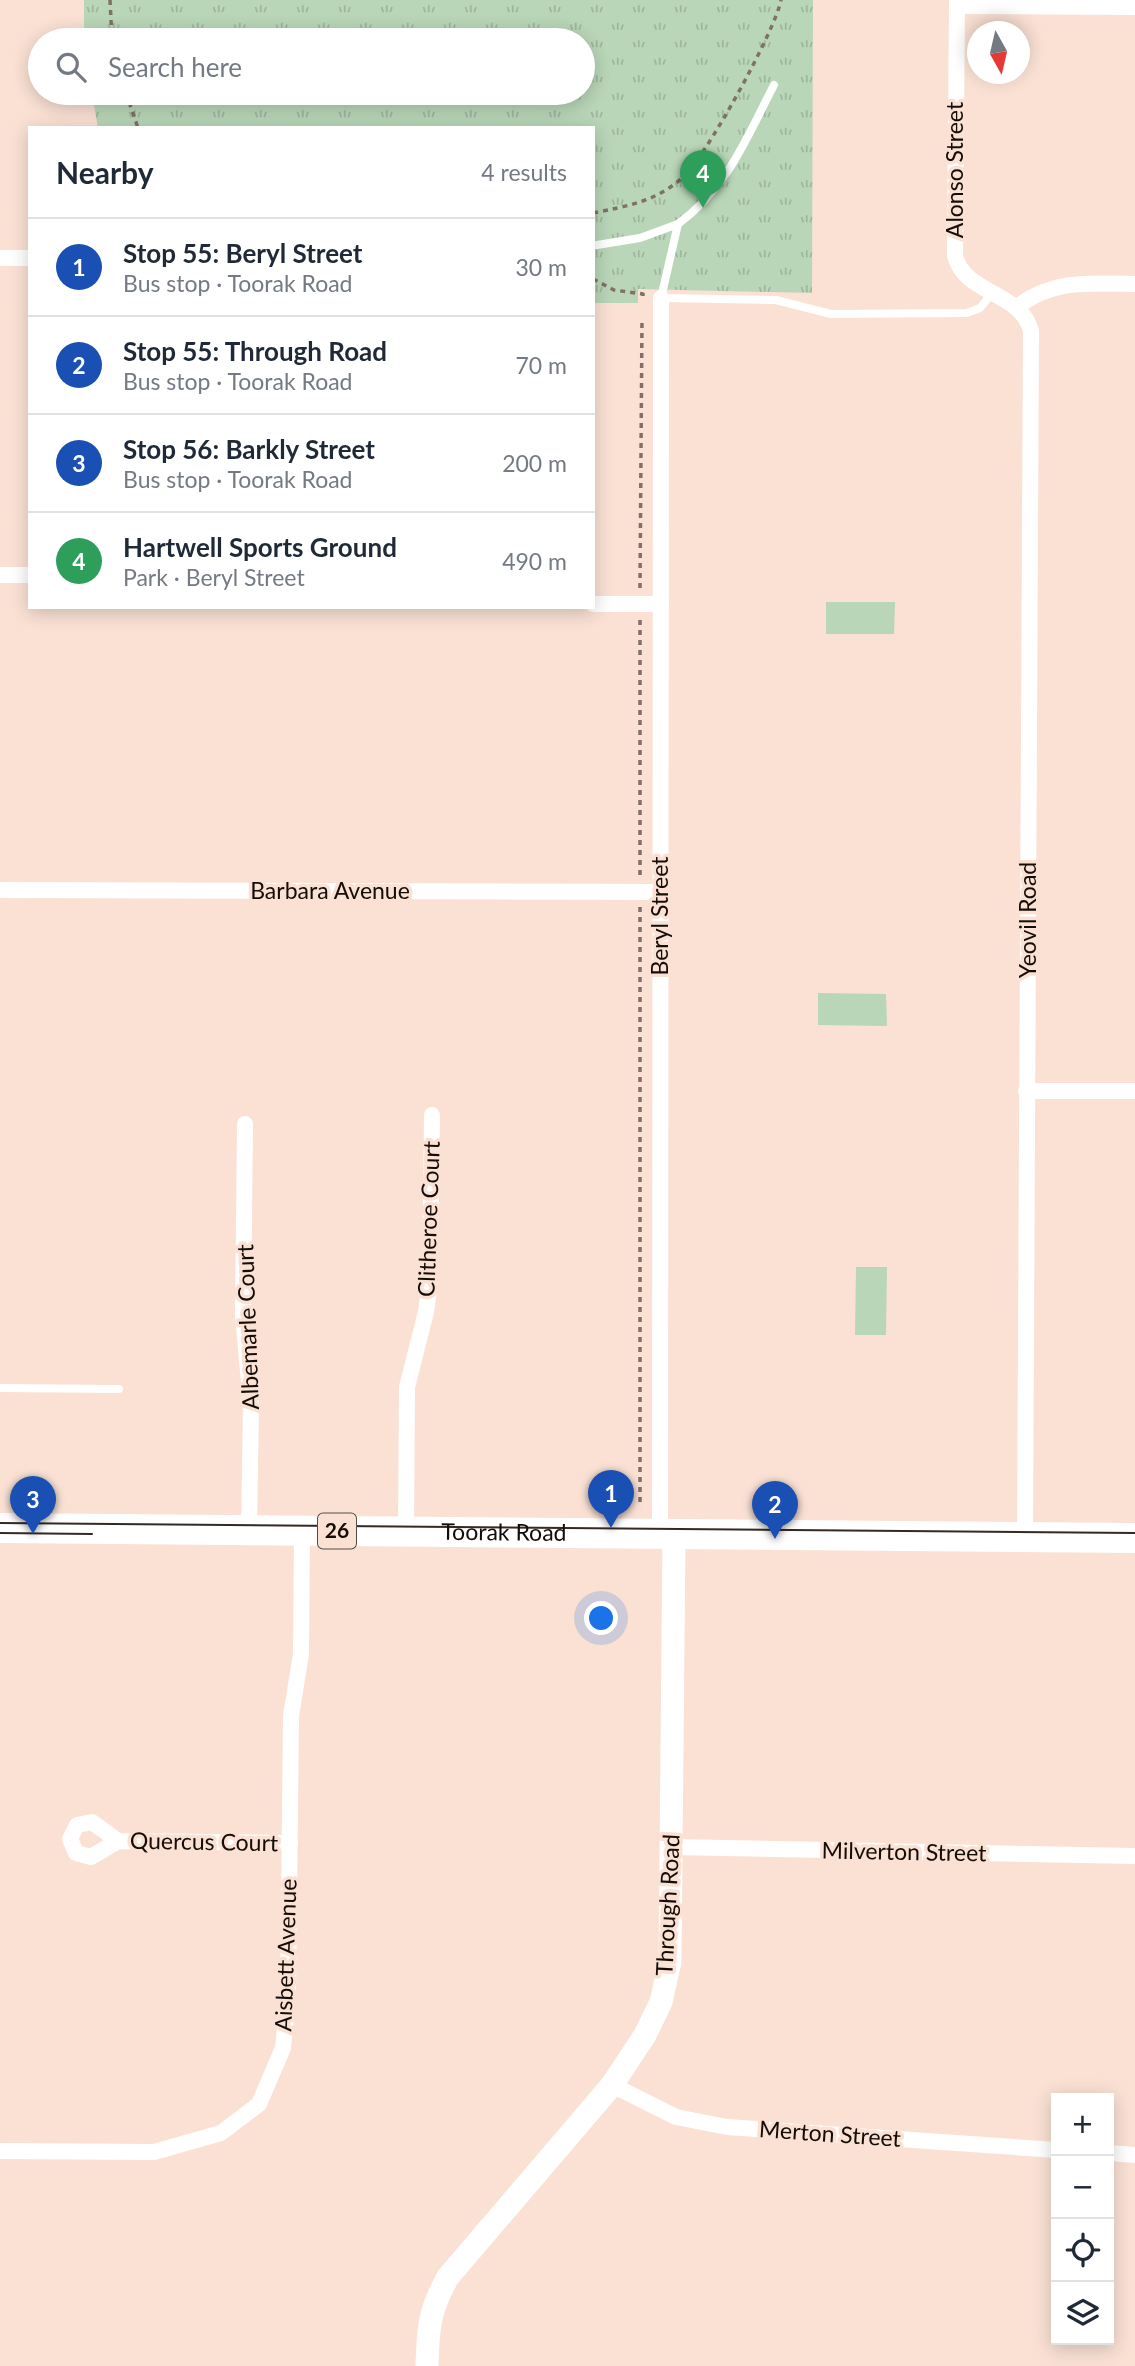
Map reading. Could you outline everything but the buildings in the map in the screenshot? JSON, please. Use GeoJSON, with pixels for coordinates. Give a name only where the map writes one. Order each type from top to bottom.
{"type":"FeatureCollection","features":[{"type":"Feature","properties":{"kind":"highway","name":"Toorak Road"},"geometry":{"type":"LineString","coordinates":[[0,1528],[1135,1538]]}},
{"type":"Feature","properties":{"kind":"street"},"geometry":{"type":"LineString","coordinates":[[957,3],[1135,7]]}},
{"type":"Feature","properties":{"kind":"street","name":"Alonso Street"},"geometry":{"type":"LineString","coordinates":[[957,3],[955,256],[965,276],[1016,308]]}},
{"type":"Feature","properties":{"kind":"street"},"geometry":{"type":"LineString","coordinates":[[0,258],[28,258]]}},
{"type":"Feature","properties":{"kind":"street"},"geometry":{"type":"LineString","coordinates":[[1016,308],[1044,290],[1061,286],[1135,284]]}},
{"type":"Feature","properties":{"kind":"street","name":"Beryl Street"},"geometry":{"type":"LineString","coordinates":[[661,298],[660,892],[667,1534]]}},
{"type":"Feature","properties":{"kind":"street","name":"Yeovil Road"},"geometry":{"type":"LineString","coordinates":[[1016,308],[1030,324],[1032,338],[1025,1537]]}},
{"type":"Feature","properties":{"kind":"street"},"geometry":{"type":"LineString","coordinates":[[0,575],[28,575]]}},
{"type":"Feature","properties":{"kind":"street"},"geometry":{"type":"LineString","coordinates":[[595,604],[661,604]]}},
{"type":"Feature","properties":{"kind":"street","name":"Barbara Avenue"},"geometry":{"type":"LineString","coordinates":[[0,890],[660,892]]}},
{"type":"Feature","properties":{"kind":"street"},"geometry":{"type":"LineString","coordinates":[[1027,1091],[1135,1091]]}},
{"type":"Feature","properties":{"kind":"street","name":"Clitheroe Court"},"geometry":{"type":"LineString","coordinates":[[406,1531],[407,1387],[429,1299],[432,1115]]}},
{"type":"Feature","properties":{"kind":"street","name":"Albemarle Court"},"geometry":{"type":"LineString","coordinates":[[245,1124],[243,1315],[251,1405],[249,1530]]}},
{"type":"Feature","properties":{"kind":"street","name":"Aisbett Avenue"},"geometry":{"type":"LineString","coordinates":[[0,2151],[154,2152],[221,2133],[258,2104],[283,2048],[288,1994],[291,1716],[301,1654],[302,1531]]}},
{"type":"Feature","properties":{"kind":"street","name":"Through Road"},"geometry":{"type":"LineString","coordinates":[[427,2366],[428,2329],[433,2303],[448,2277],[612,2085],[645,2035],[660,2002],[670,1962],[673,1847],[667,1534]]}},
{"type":"Feature","properties":{"kind":"street","name":"Quercus Court"},"geometry":{"type":"LineString","coordinates":[[118,1841],[290,1843]]}},
{"type":"Feature","properties":{"kind":"street","name":"Milverton Street"},"geometry":{"type":"LineString","coordinates":[[673,1847],[1135,1856]]}},
{"type":"Feature","properties":{"kind":"street","name":"Merton Street"},"geometry":{"type":"LineString","coordinates":[[612,2085],[676,2117],[727,2127],[1051,2150]]}},
{"type":"Feature","properties":{"kind":"street"},"geometry":{"type":"LineString","coordinates":[[1114,2153],[1135,2155]]}},
{"type":"Feature","properties":{"kind":"lane"},"geometry":{"type":"LineString","coordinates":[[597,245],[640,238],[678,223],[699,208],[726,176],[774,85]]}},
{"type":"Feature","properties":{"kind":"lane"},"geometry":{"type":"LineString","coordinates":[[678,223],[661,298],[776,300],[831,314],[967,313],[980,308],[993,292]]}},
{"type":"Feature","properties":{"kind":"lane"},"geometry":{"type":"LineString","coordinates":[[0,1388],[119,1389]]}},
{"type":"Feature","properties":{"kind":"path"},"geometry":{"type":"LineString","coordinates":[[110,0],[111,28]]}},
{"type":"Feature","properties":{"kind":"path"},"geometry":{"type":"LineString","coordinates":[[595,213],[645,202],[692,169],[766,40],[780,0]]}},
{"type":"Feature","properties":{"kind":"path"},"geometry":{"type":"LineString","coordinates":[[131,105],[137,126]]}},
{"type":"Feature","properties":{"kind":"path"},"geometry":{"type":"LineString","coordinates":[[595,280],[614,290],[643,294]]}},
{"type":"Feature","properties":{"kind":"green space"},"geometry":{"type":"Polygon","coordinates":[[[84,0],[813,0],[812,293],[638,289],[638,303],[595,303],[595,126],[98,126],[94,105],[595,105],[595,28],[84,28],[84,0]]]}},
{"type":"Feature","properties":{"kind":"green space"},"geometry":{"type":"Polygon","coordinates":[[[826,602],[895,602],[894,634],[826,634],[826,602]]]}},
{"type":"Feature","properties":{"kind":"green space"},"geometry":{"type":"Polygon","coordinates":[[[818,993],[886,994],[887,1026],[818,1025],[818,993]]]}},
{"type":"Feature","properties":{"kind":"green space"},"geometry":{"type":"Polygon","coordinates":[[[856,1267],[887,1267],[886,1335],[855,1335],[856,1267]]]}},
{"type":"Feature","properties":{"kind":"tram line"},"geometry":{"type":"LineString","coordinates":[[0,1523],[1135,1533]]}},
{"type":"Feature","properties":{"kind":"tram line"},"geometry":{"type":"LineString","coordinates":[[0,1533],[92,1534]]}},
{"type":"Feature","properties":{"kind":"place","name":"Hartwell Sports Ground"},"geometry":{"type":"Point","coordinates":[703,208]}},
{"type":"Feature","properties":{"kind":"place","name":"Stop 55: Beryl Street"},"geometry":{"type":"Point","coordinates":[611,1528]}},
{"type":"Feature","properties":{"kind":"place","name":"Stop 56: Barkly Street"},"geometry":{"type":"Point","coordinates":[33,1534]}},
{"type":"Feature","properties":{"kind":"place","name":"Stop 55: Through Road"},"geometry":{"type":"Point","coordinates":[775,1539]}}]}
